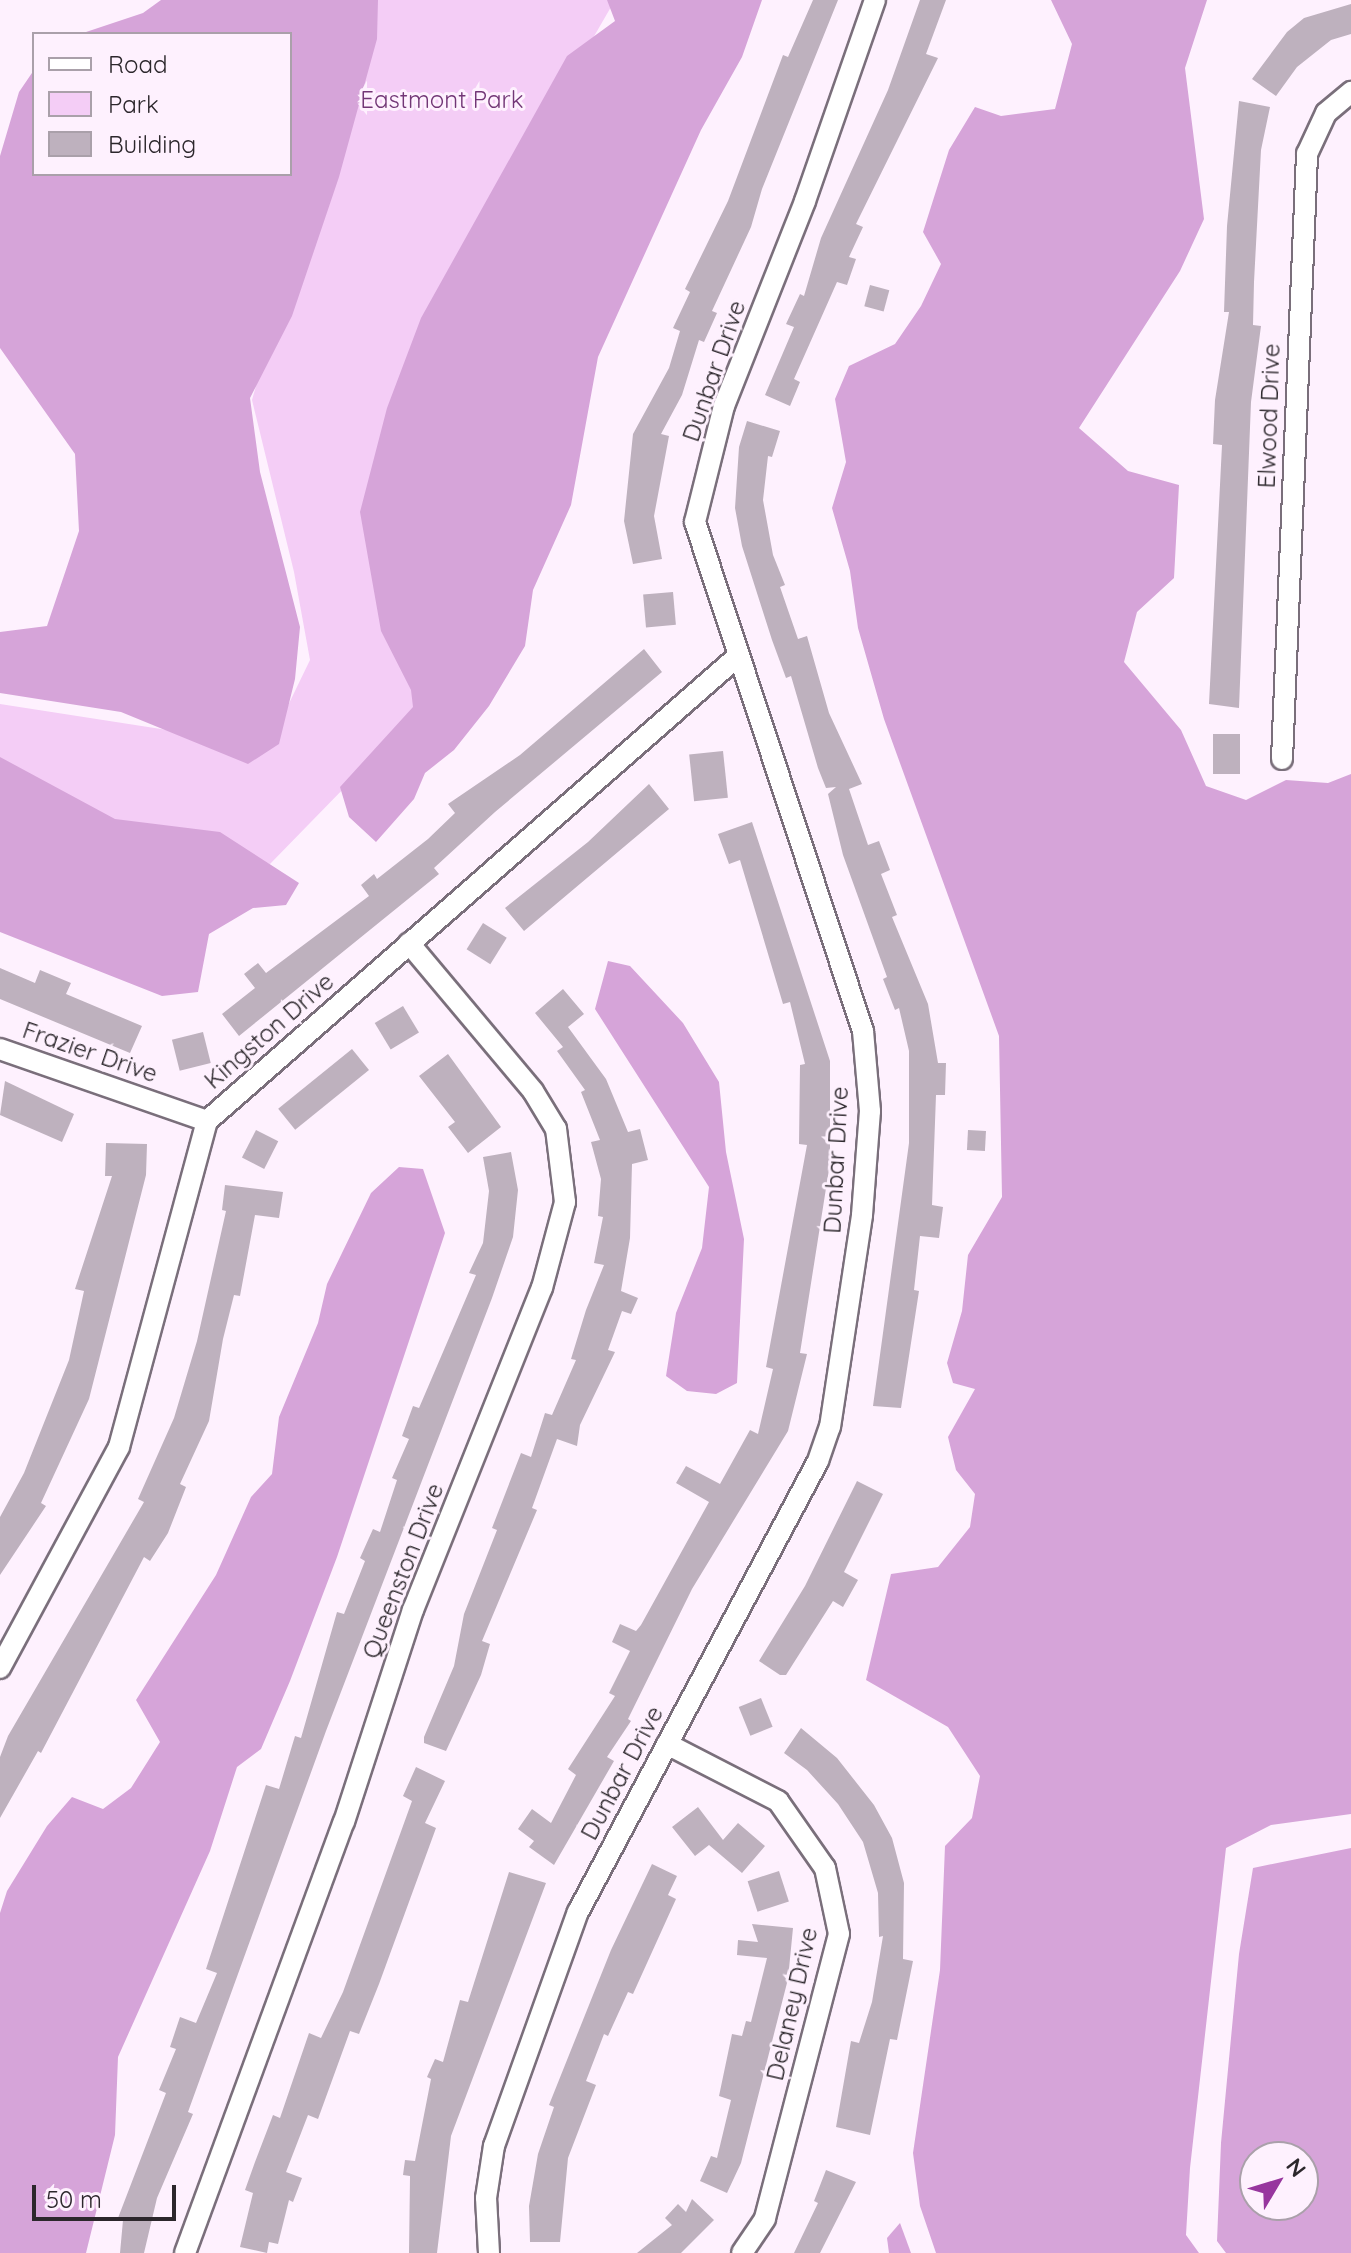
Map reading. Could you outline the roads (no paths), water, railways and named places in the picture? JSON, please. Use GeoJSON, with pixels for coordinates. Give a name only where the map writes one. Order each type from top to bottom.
{"type":"FeatureCollection","features":[{"type":"Feature","properties":{"kind":"street","name":"Dunbar Drive"},"geometry":{"type":"LineString","coordinates":[[489,2253],[486,2198],[492,2159],[514,2083],[578,1912],[818,1461],[830,1427],[862,1215],[870,1111],[863,1031],[737,657],[695,522],[724,406],[805,201],[875,0]]}},
{"type":"Feature","properties":{"kind":"street","name":"Elwood Drive"},"geometry":{"type":"LineString","coordinates":[[1282,759],[1307,154],[1326,113],[1351,92]]}},
{"type":"Feature","properties":{"kind":"street","name":"Kingston Drive"},"geometry":{"type":"LineString","coordinates":[[0,1668],[119,1447],[207,1121],[737,657]]}},
{"type":"Feature","properties":{"kind":"street","name":"Queenston Drive"},"geometry":{"type":"LineString","coordinates":[[185,2253],[344,1822],[413,1610],[542,1288],[565,1202],[556,1129],[549,1116],[409,943]]}},
{"type":"Feature","properties":{"kind":"street","name":"Frazier Drive"},"geometry":{"type":"LineString","coordinates":[[0,1049],[207,1121]]}},
{"type":"Feature","properties":{"kind":"street","name":"Delaney Drive"},"geometry":{"type":"LineString","coordinates":[[667,1744],[778,1801],[825,1868],[839,1934],[765,2219],[742,2253]]}},
{"type":"Feature","properties":{"kind":"park label","name":"Eastmont Park"},"geometry":{"type":"Point","coordinates":[442,100]}}]}
